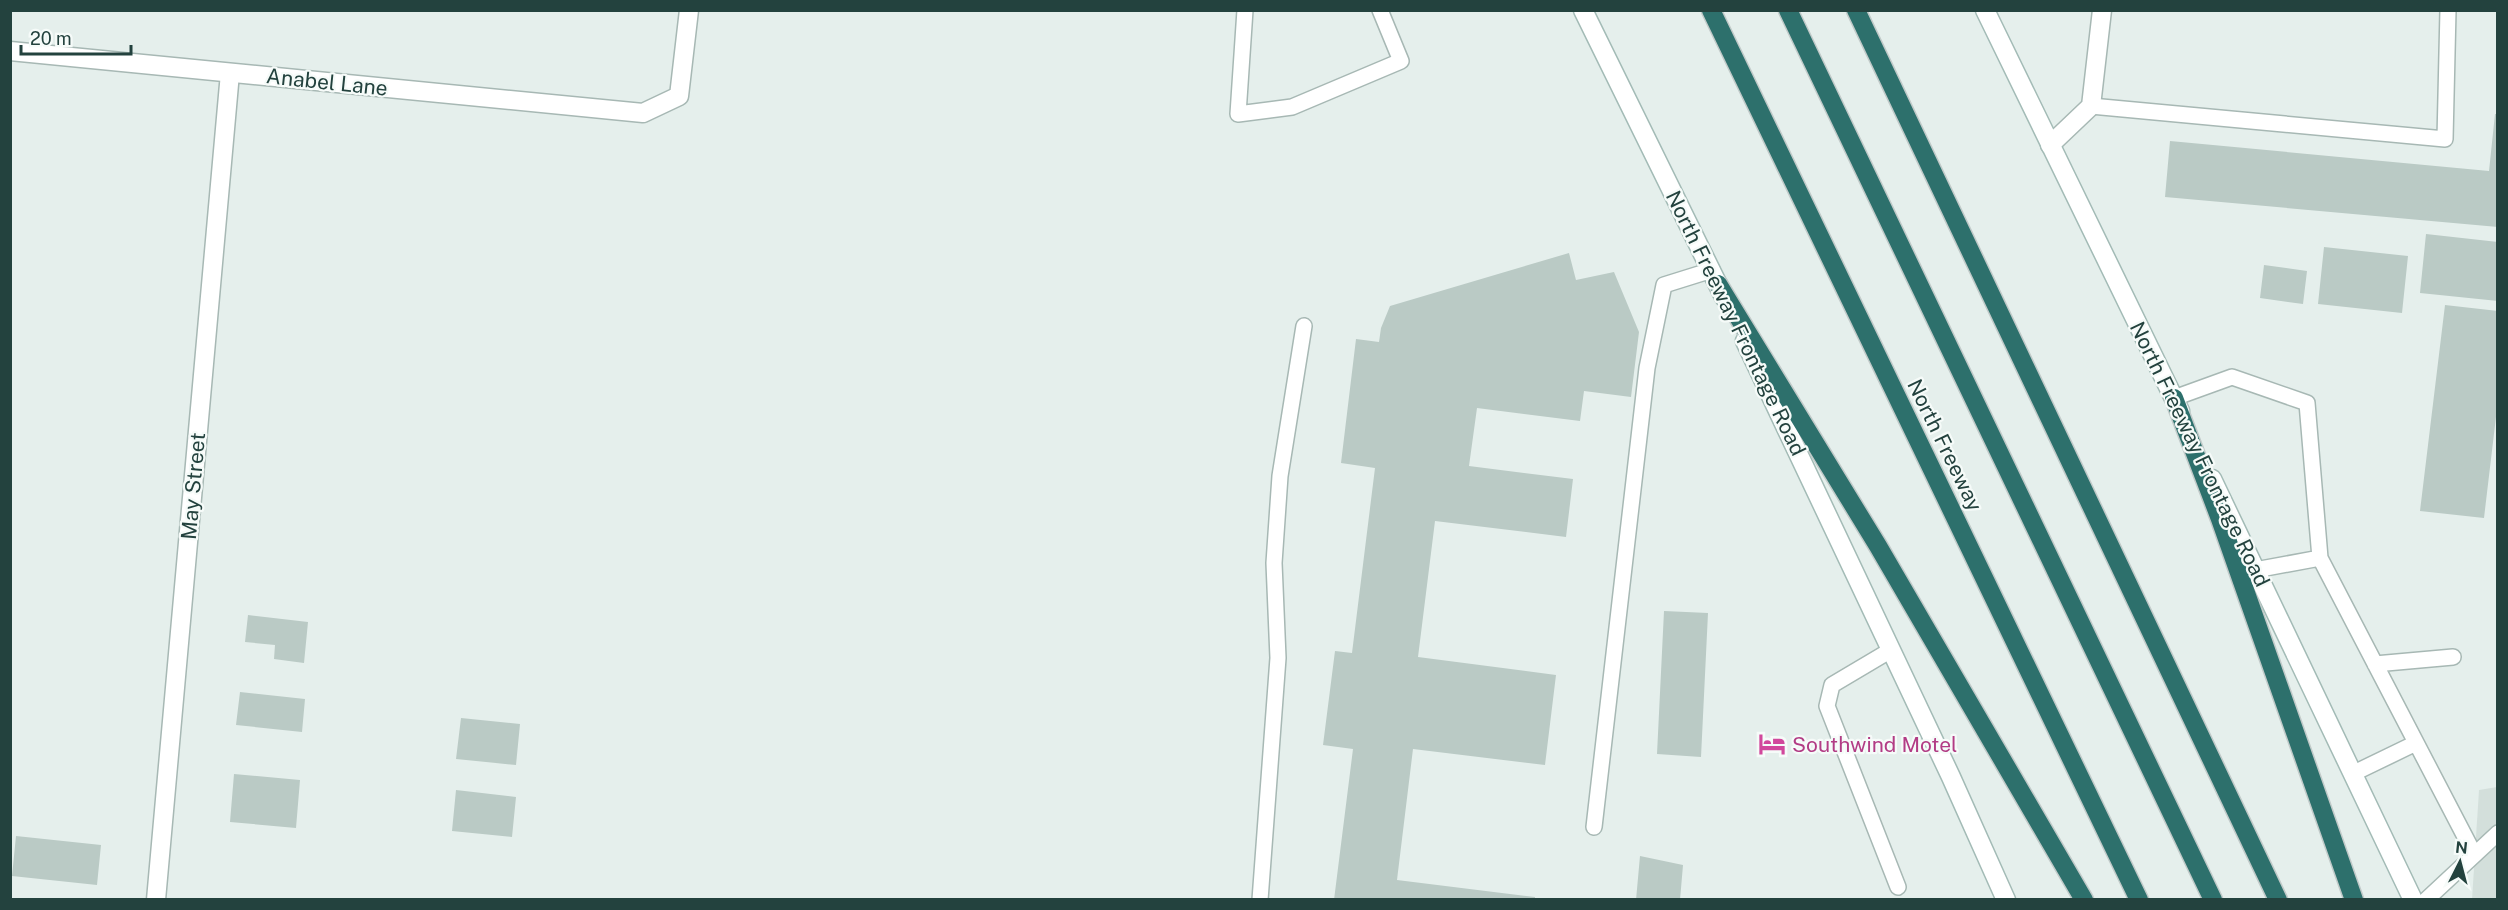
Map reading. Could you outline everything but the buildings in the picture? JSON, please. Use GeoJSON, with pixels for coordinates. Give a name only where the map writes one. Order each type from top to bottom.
{"type":"FeatureCollection","features":[{"type":"Feature","properties":{"kind":"highway","name":"North Freeway"},"geometry":{"type":"LineString","coordinates":[[1711,10],[2139,900]]}},
{"type":"Feature","properties":{"kind":"highway"},"geometry":{"type":"LineString","coordinates":[[1788,10],[2213,900]]}},
{"type":"Feature","properties":{"kind":"highway"},"geometry":{"type":"LineString","coordinates":[[1856,10],[2278,900]]}},
{"type":"Feature","properties":{"kind":"highway"},"geometry":{"type":"LineString","coordinates":[[1715,277],[1878,546],[2084,900]]}},
{"type":"Feature","properties":{"kind":"highway"},"geometry":{"type":"LineString","coordinates":[[2174,399],[2220,519],[2354,900]]}},
{"type":"Feature","properties":{"kind":"main road","name":"Anabel Lane"},"geometry":{"type":"LineString","coordinates":[[10,51],[643,113],[680,96],[689,10]]}},
{"type":"Feature","properties":{"kind":"main road","name":"North Freeway Frontage Road"},"geometry":{"type":"LineString","coordinates":[[1583,10],[1715,277],[2006,900]]}},
{"type":"Feature","properties":{"kind":"main road","name":"North Freeway Frontage Road"},"geometry":{"type":"LineString","coordinates":[[1985,10],[2174,399],[2412,900]]}},
{"type":"Feature","properties":{"kind":"main road"},"geometry":{"type":"LineString","coordinates":[[2050,144],[2091,106],[2103,10]]}},
{"type":"Feature","properties":{"kind":"main road","name":"May Street"},"geometry":{"type":"LineString","coordinates":[[156,900],[230,73]]}},
{"type":"Feature","properties":{"kind":"lane"},"geometry":{"type":"LineString","coordinates":[[1245,10],[1238,114],[1292,107],[1401,61],[1380,10]]}},
{"type":"Feature","properties":{"kind":"lane"},"geometry":{"type":"LineString","coordinates":[[2091,106],[2445,139],[2448,10]]}},
{"type":"Feature","properties":{"kind":"lane"},"geometry":{"type":"LineString","coordinates":[[1594,827],[1647,368],[1664,285],[1715,277]]}},
{"type":"Feature","properties":{"kind":"lane"},"geometry":{"type":"LineString","coordinates":[[1260,900],[1278,658],[1274,563],[1280,476],[1304,326]]}},
{"type":"Feature","properties":{"kind":"lane"},"geometry":{"type":"LineString","coordinates":[[2174,399],[2232,377],[2307,403],[2320,558],[2474,854]]}},
{"type":"Feature","properties":{"kind":"lane"},"geometry":{"type":"LineString","coordinates":[[2255,570],[2320,558]]}},
{"type":"Feature","properties":{"kind":"lane"},"geometry":{"type":"LineString","coordinates":[[1891,650],[1832,685],[1827,706],[1898,886]]}},
{"type":"Feature","properties":{"kind":"lane"},"geometry":{"type":"LineString","coordinates":[[2375,664],[2453,657]]}},
{"type":"Feature","properties":{"kind":"lane"},"geometry":{"type":"LineString","coordinates":[[2352,774],[2416,743]]}},
{"type":"Feature","properties":{"kind":"lane"},"geometry":{"type":"LineString","coordinates":[[2426,900],[2498,832]]}},
{"type":"Feature","properties":{"kind":"shaded area"},"geometry":{"type":"Polygon","coordinates":[[[2497,787],[2497,899],[2472,900],[2479,790],[2497,787]]]}},
{"type":"Feature","properties":{"kind":"place","name":"Southwind Motel"},"geometry":{"type":"Point","coordinates":[1772,744]}}]}
